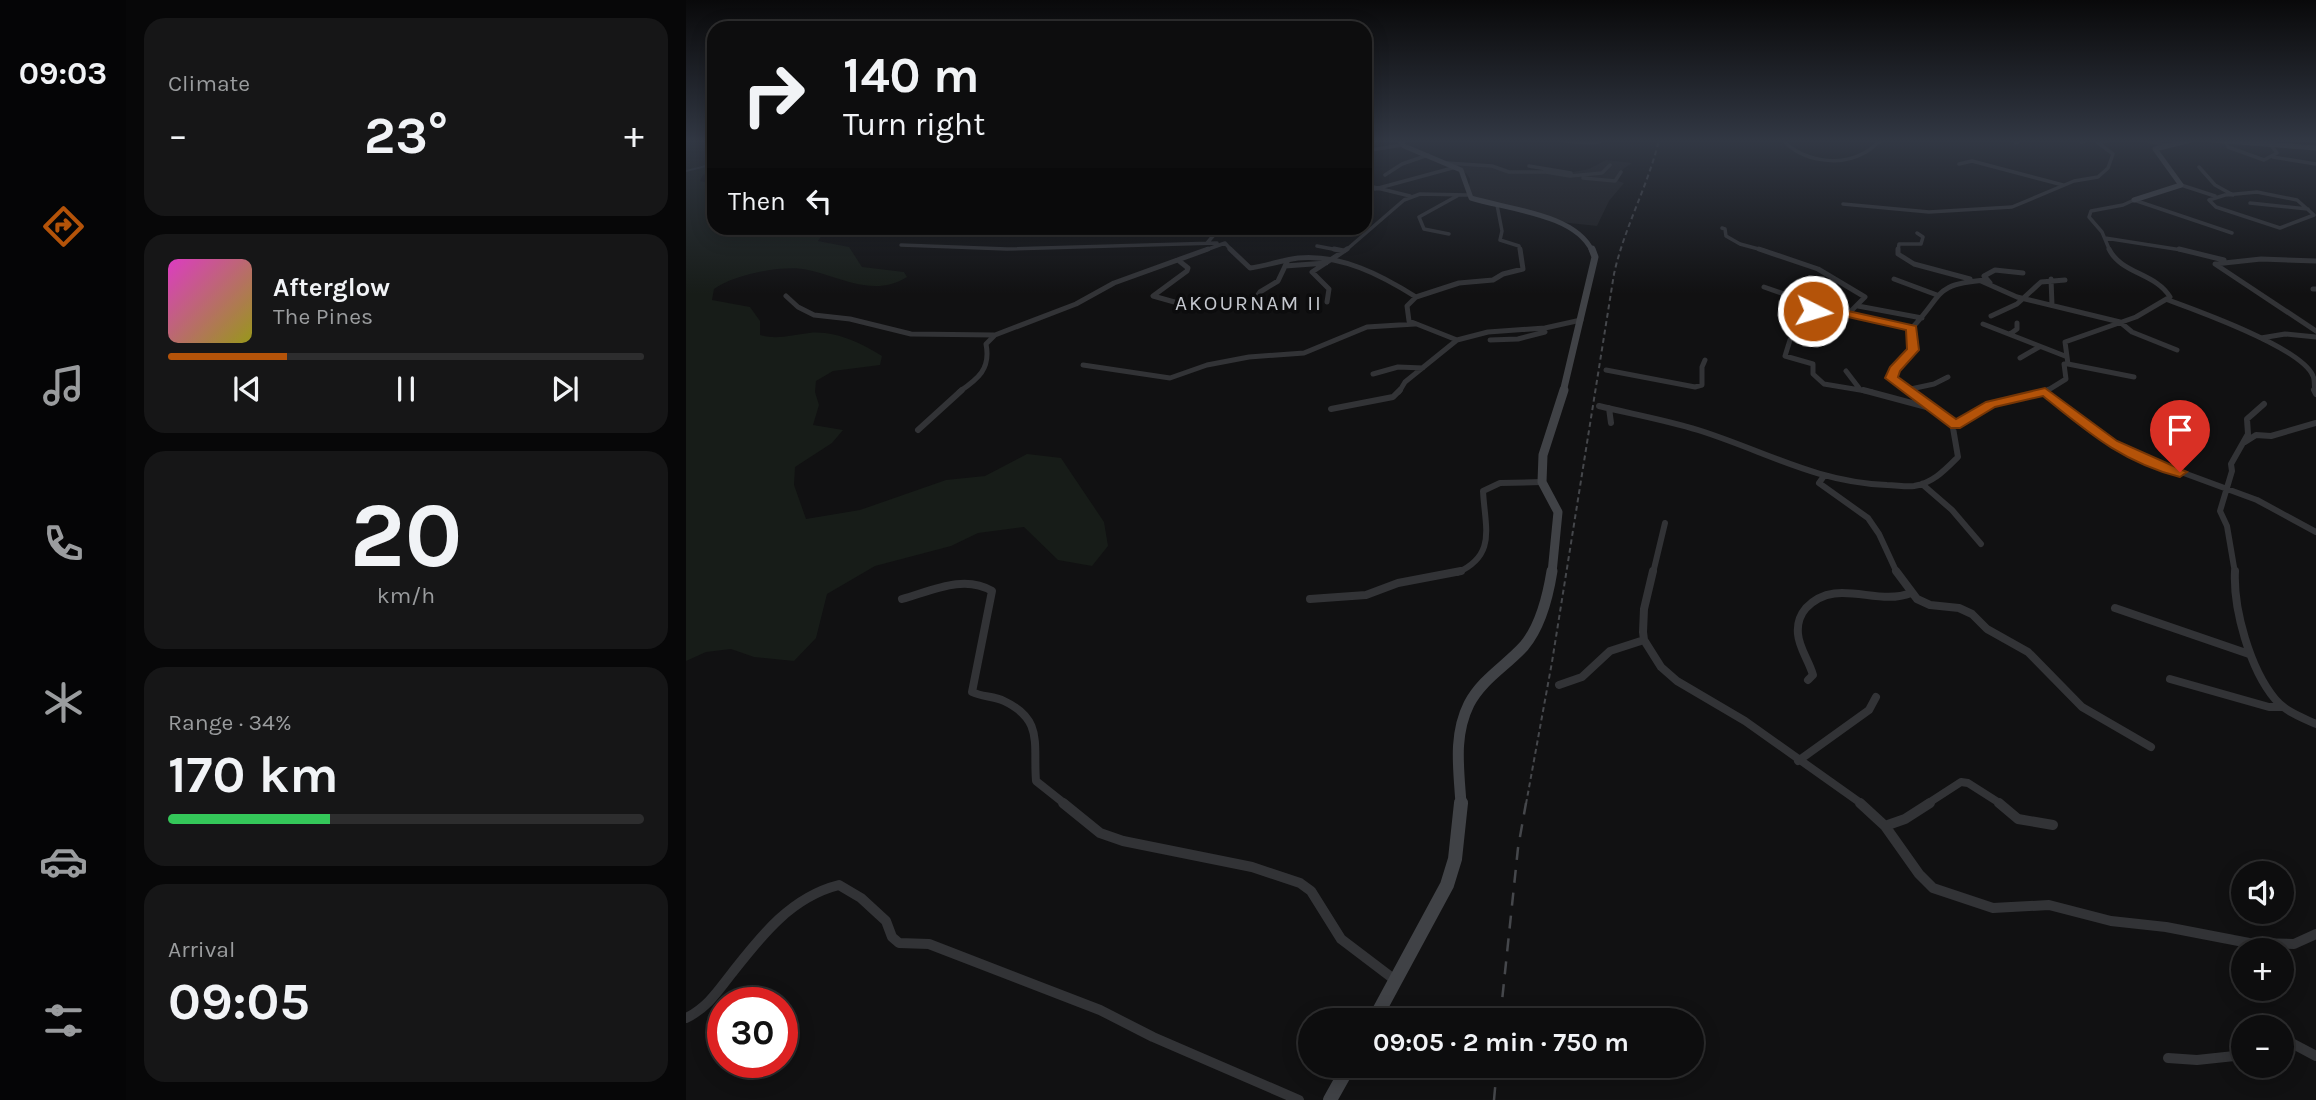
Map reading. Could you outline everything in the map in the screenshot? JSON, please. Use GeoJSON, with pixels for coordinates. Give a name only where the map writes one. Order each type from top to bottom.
{"type":"FeatureCollection","features":[{"type":"Feature","properties":{"kind":"street"},"geometry":{"type":"LineString","coordinates":[[1380,1008],[1447,885],[1455,859],[1461,804],[1458,753],[1461,728],[1468,706],[1479,687],[1525,645],[1539,622],[1552,575],[1558,530],[1558,512],[1542,482],[1546,440],[1568,377],[1595,257],[1592,247],[1565,225],[1542,216],[1463,196],[1411,196],[1387,191]]}},
{"type":"Feature","properties":{"kind":"street"},"geometry":{"type":"LineString","coordinates":[[1463,196],[1464,191]]}},
{"type":"Feature","properties":{"kind":"street"},"geometry":{"type":"LineString","coordinates":[[1843,204],[1929,212],[2005,208],[2050,191]]}},
{"type":"Feature","properties":{"kind":"street"},"geometry":{"type":"LineString","coordinates":[[2161,191],[2123,205],[2106,207],[2090,213],[2089,217],[2105,238],[2106,248],[2117,262],[2167,291],[2168,300]]}},
{"type":"Feature","properties":{"kind":"street"},"geometry":{"type":"LineString","coordinates":[[2199,191],[2216,197]]}},
{"type":"Feature","properties":{"kind":"street"},"geometry":{"type":"LineString","coordinates":[[2226,191],[2233,195]]}},
{"type":"Feature","properties":{"kind":"street"},"geometry":{"type":"LineString","coordinates":[[2257,192],[2274,194],[2297,200],[2314,215],[2278,228],[2213,205],[2209,199],[2233,195],[2245,196],[2257,192]]}},
{"type":"Feature","properties":{"kind":"street"},"geometry":{"type":"LineString","coordinates":[[1372,224],[1411,196]]}},
{"type":"Feature","properties":{"kind":"street"},"geometry":{"type":"LineString","coordinates":[[1449,234],[1424,229],[1419,216],[1463,196]]}},
{"type":"Feature","properties":{"kind":"street"},"geometry":{"type":"LineString","coordinates":[[2245,196],[2253,209]]}},
{"type":"Feature","properties":{"kind":"street"},"geometry":{"type":"LineString","coordinates":[[2134,200],[2232,233]]}},
{"type":"Feature","properties":{"kind":"street"},"geometry":{"type":"LineString","coordinates":[[2250,203],[2309,209]]}},
{"type":"Feature","properties":{"kind":"street"},"geometry":{"type":"LineString","coordinates":[[1457,340],[1415,324],[1408,319],[1406,309],[1416,297],[1459,283],[1493,280],[1524,267],[1519,246],[1501,241],[1503,232],[1496,215],[1497,205]]}},
{"type":"Feature","properties":{"kind":"street"},"geometry":{"type":"LineString","coordinates":[[1721,228],[1725,229],[1726,236],[1740,244],[1803,262],[1865,297],[1848,314]]}},
{"type":"Feature","properties":{"kind":"street"},"geometry":{"type":"LineString","coordinates":[[1917,233],[1923,237],[1921,244],[1899,244],[1898,254],[1914,264],[1985,281],[2023,298],[2120,322],[2132,332],[2177,350]]}},
{"type":"Feature","properties":{"kind":"street"},"geometry":{"type":"LineString","coordinates":[[1207,243],[1214,235]]}},
{"type":"Feature","properties":{"kind":"street"},"geometry":{"type":"LineString","coordinates":[[1326,302],[1329,289],[1312,272],[1333,261],[1361,235]]}},
{"type":"Feature","properties":{"kind":"street"},"geometry":{"type":"LineString","coordinates":[[2105,238],[2185,250],[2228,261]]}},
{"type":"Feature","properties":{"kind":"street"},"geometry":{"type":"LineString","coordinates":[[901,245],[1007,249],[1225,243],[1245,266],[1251,268],[1288,260],[1333,261],[1391,283],[1416,297]]}},
{"type":"Feature","properties":{"kind":"street"},"geometry":{"type":"LineString","coordinates":[[918,430],[947,401],[981,375],[989,358],[987,340],[995,335],[1076,304],[1114,283],[1225,243]]}},
{"type":"Feature","properties":{"kind":"street"},"geometry":{"type":"LineString","coordinates":[[1317,246],[1328,250],[1343,249]]}},
{"type":"Feature","properties":{"kind":"street"},"geometry":{"type":"LineString","coordinates":[[1178,260],[1188,268],[1187,271],[1155,292],[1153,297],[1178,303]]}},
{"type":"Feature","properties":{"kind":"street"},"geometry":{"type":"LineString","coordinates":[[1251,305],[1260,292],[1278,281],[1288,260]]}},
{"type":"Feature","properties":{"kind":"street"},"geometry":{"type":"LineString","coordinates":[[1284,266],[1333,261]]}},
{"type":"Feature","properties":{"kind":"street"},"geometry":{"type":"LineString","coordinates":[[2316,261],[2228,261],[2215,264],[2316,331]]}},
{"type":"Feature","properties":{"kind":"street"},"geometry":{"type":"LineString","coordinates":[[1985,281],[1984,274],[1991,271],[2023,273]]}},
{"type":"Feature","properties":{"kind":"street"},"geometry":{"type":"LineString","coordinates":[[1894,279],[1937,295]]}},
{"type":"Feature","properties":{"kind":"street"},"geometry":{"type":"LineString","coordinates":[[1991,316],[2014,306],[2034,284],[2051,279],[2065,280]]}},
{"type":"Feature","properties":{"kind":"street"},"geometry":{"type":"LineString","coordinates":[[2051,279],[2052,305]]}},
{"type":"Feature","properties":{"kind":"street"},"geometry":{"type":"LineString","coordinates":[[1955,425],[1891,376],[1913,350],[1912,328],[1933,307],[1937,295],[1945,287],[1959,282],[1985,281]]}},
{"type":"Feature","properties":{"kind":"street"},"geometry":{"type":"LineString","coordinates":[[1764,287],[1792,297],[1791,303],[1798,307],[1848,314],[1912,328]]}},
{"type":"Feature","properties":{"kind":"street"},"geometry":{"type":"LineString","coordinates":[[786,296],[798,307],[814,315],[850,319],[911,334],[995,335]]}},
{"type":"Feature","properties":{"kind":"street"},"geometry":{"type":"LineString","coordinates":[[1955,425],[1990,405],[2045,392],[2063,383],[2067,375],[2064,342],[2111,328],[2168,300],[2261,338],[2309,368],[2314,375],[2316,394]]}},
{"type":"Feature","properties":{"kind":"street"},"geometry":{"type":"LineString","coordinates":[[1858,306],[1922,318]]}},
{"type":"Feature","properties":{"kind":"street"},"geometry":{"type":"LineString","coordinates":[[1331,409],[1393,397],[1405,382],[1457,340],[1488,332],[1528,330],[1581,320]]}},
{"type":"Feature","properties":{"kind":"street"},"geometry":{"type":"LineString","coordinates":[[2010,334],[2017,329],[2017,323]]}},
{"type":"Feature","properties":{"kind":"street"},"geometry":{"type":"LineString","coordinates":[[1083,365],[1170,377],[1240,358],[1304,353],[1367,327],[1415,324]]}},
{"type":"Feature","properties":{"kind":"street"},"geometry":{"type":"LineString","coordinates":[[1490,340],[1524,338],[1561,324]]}},
{"type":"Feature","properties":{"kind":"street"},"geometry":{"type":"LineString","coordinates":[[1983,324],[2066,360],[2134,377]]}},
{"type":"Feature","properties":{"kind":"street"},"geometry":{"type":"LineString","coordinates":[[2261,338],[2285,334],[2316,337]]}},
{"type":"Feature","properties":{"kind":"street"},"geometry":{"type":"LineString","coordinates":[[1790,340],[1786,356],[1813,364],[1813,374],[1822,383],[1859,389],[1934,409]]}},
{"type":"Feature","properties":{"kind":"street"},"geometry":{"type":"LineString","coordinates":[[2020,358],[2039,347]]}},
{"type":"Feature","properties":{"kind":"street"},"geometry":{"type":"LineString","coordinates":[[1606,370],[1695,387],[1702,385],[1702,367],[1706,360]]}},
{"type":"Feature","properties":{"kind":"street"},"geometry":{"type":"LineString","coordinates":[[1373,374],[1398,367],[1423,368]]}},
{"type":"Feature","properties":{"kind":"street"},"geometry":{"type":"LineString","coordinates":[[1846,371],[1859,389]]}},
{"type":"Feature","properties":{"kind":"street"},"geometry":{"type":"LineString","coordinates":[[1906,390],[1934,384],[1948,377]]}},
{"type":"Feature","properties":{"kind":"street"},"geometry":{"type":"LineString","coordinates":[[2045,392],[2124,451],[2266,504],[2316,532]]}},
{"type":"Feature","properties":{"kind":"street"},"geometry":{"type":"LineString","coordinates":[[2264,404],[2247,419],[2248,434],[2231,464],[2232,471],[2220,511],[2227,526],[2235,569],[2234,585],[2249,654],[2268,689],[2283,707],[2316,724]]}},
{"type":"Feature","properties":{"kind":"street"},"geometry":{"type":"LineString","coordinates":[[1599,406],[1709,432],[1790,466],[1855,483],[1914,486],[1938,477],[1958,457],[1955,425]]}},
{"type":"Feature","properties":{"kind":"street"},"geometry":{"type":"LineString","coordinates":[[1609,408],[1611,423]]}},
{"type":"Feature","properties":{"kind":"street"},"geometry":{"type":"LineString","coordinates":[[2241,444],[2254,436],[2271,436],[2316,423]]}},
{"type":"Feature","properties":{"kind":"street"},"geometry":{"type":"LineString","coordinates":[[1824,476],[1819,483],[1860,509],[1873,523],[1911,593],[1928,605],[1958,607],[1973,615],[1989,631],[2014,641],[2032,655],[2081,706],[2151,747]]}},
{"type":"Feature","properties":{"kind":"street"},"geometry":{"type":"LineString","coordinates":[[1310,599],[1366,595],[1398,583],[1465,570],[1481,557],[1486,546],[1483,491],[1500,483],[1542,482]]}},
{"type":"Feature","properties":{"kind":"street"},"geometry":{"type":"LineString","coordinates":[[1922,484],[1952,510],[1981,544]]}},
{"type":"Feature","properties":{"kind":"street"},"geometry":{"type":"LineString","coordinates":[[1665,523],[1644,609],[1644,640],[1667,674],[1745,721],[1798,761],[1853,796],[1885,826],[1919,874],[1933,888],[1993,908],[2049,905],[2111,921],[2166,927],[2249,943],[2294,944],[2316,934]]}},
{"type":"Feature","properties":{"kind":"street"},"geometry":{"type":"LineString","coordinates":[[902,599],[967,583],[978,584],[992,591],[972,692],[1000,699],[1030,720],[1038,744],[1034,770],[1036,781],[1085,822],[1100,833],[1123,841],[1252,867],[1300,883],[1311,891],[1341,939],[1395,980]]}},
{"type":"Feature","properties":{"kind":"street"},"geometry":{"type":"LineString","coordinates":[[1808,680],[1813,675],[1798,637],[1798,627],[1800,614],[1810,604],[1824,594],[1834,591],[1891,599],[1911,593]]}},
{"type":"Feature","properties":{"kind":"street"},"geometry":{"type":"LineString","coordinates":[[2115,608],[2249,654]]}},
{"type":"Feature","properties":{"kind":"street"},"geometry":{"type":"LineString","coordinates":[[1559,685],[1574,682],[1590,674],[1606,654],[1615,649],[1644,640]]}},
{"type":"Feature","properties":{"kind":"street"},"geometry":{"type":"LineString","coordinates":[[2170,679],[2269,707],[2283,707]]}},
{"type":"Feature","properties":{"kind":"street"},"geometry":{"type":"LineString","coordinates":[[1798,761],[1869,710],[1876,697]]}},
{"type":"Feature","properties":{"kind":"street"},"geometry":{"type":"LineString","coordinates":[[1885,826],[1905,819],[1961,782],[1968,783],[1996,800],[2018,819],[2053,825]]}},
{"type":"Feature","properties":{"kind":"street"},"geometry":{"type":"LineString","coordinates":[[686,1018],[699,1012],[712,999],[789,910],[813,892],[839,885],[861,898],[886,921],[891,937],[899,943],[929,944],[1100,1010],[1153,1037],[1299,1100]]}},
{"type":"Feature","properties":{"kind":"street"},"geometry":{"type":"LineString","coordinates":[[2294,1044],[2316,1056]]}},
{"type":"Feature","properties":{"kind":"street"},"geometry":{"type":"LineString","coordinates":[[2168,1058],[2197,1060],[2231,1056]]}},
{"type":"Feature","properties":{"kind":"street"},"geometry":{"type":"LineString","coordinates":[[1331,1100],[1343,1078]]}},
{"type":"Feature","properties":{"kind":"shaded area"},"geometry":{"type":"Polygon","coordinates":[[[686,191],[707,191],[707,235],[822,235],[818,241],[849,247],[862,267],[904,272],[907,277],[895,283],[870,286],[808,270],[786,268],[746,275],[714,289],[712,300],[750,307],[760,321],[760,335],[778,337],[809,333],[828,334],[856,342],[882,356],[880,365],[833,371],[816,381],[815,392],[819,405],[813,425],[843,430],[832,443],[795,467],[794,485],[806,519],[860,510],[946,480],[985,476],[1027,454],[1061,458],[1104,522],[1108,546],[1092,566],[1058,560],[1024,527],[978,533],[951,546],[875,566],[827,594],[816,638],[794,661],[754,657],[731,649],[706,652],[686,661],[686,191]]]}},
{"type":"Feature","properties":{"kind":"shaded area"},"geometry":{"type":"Polygon","coordinates":[[[1468,191],[1617,191],[1609,201],[1597,226],[1560,222],[1473,199],[1468,191]]]}},
{"type":"Feature","properties":{"kind":"railway"},"geometry":{"type":"LineString","coordinates":[[1526,804],[1552,662],[1614,274],[1642,191]]}},
{"type":"Feature","properties":{"kind":"railway"},"geometry":{"type":"LineString","coordinates":[[1501,1008],[1518,848],[1526,803]]}},
{"type":"Feature","properties":{"kind":"railway"},"geometry":{"type":"LineString","coordinates":[[1494,1100],[1496,1078]]}},
{"type":"Feature","properties":{"kind":"district","name":"AKOURNAM II"},"geometry":{"type":"Point","coordinates":[1249,303]}},
{"type":"Feature","properties":{"kind":"route"},"geometry":{"type":"LineString","coordinates":[[1813,311],[1848,314],[1912,328],[1915,344],[1913,350],[1891,376],[1901,387],[1955,425],[1990,405],[2045,392],[2112,444],[2134,456],[2180,472]]}}]}
